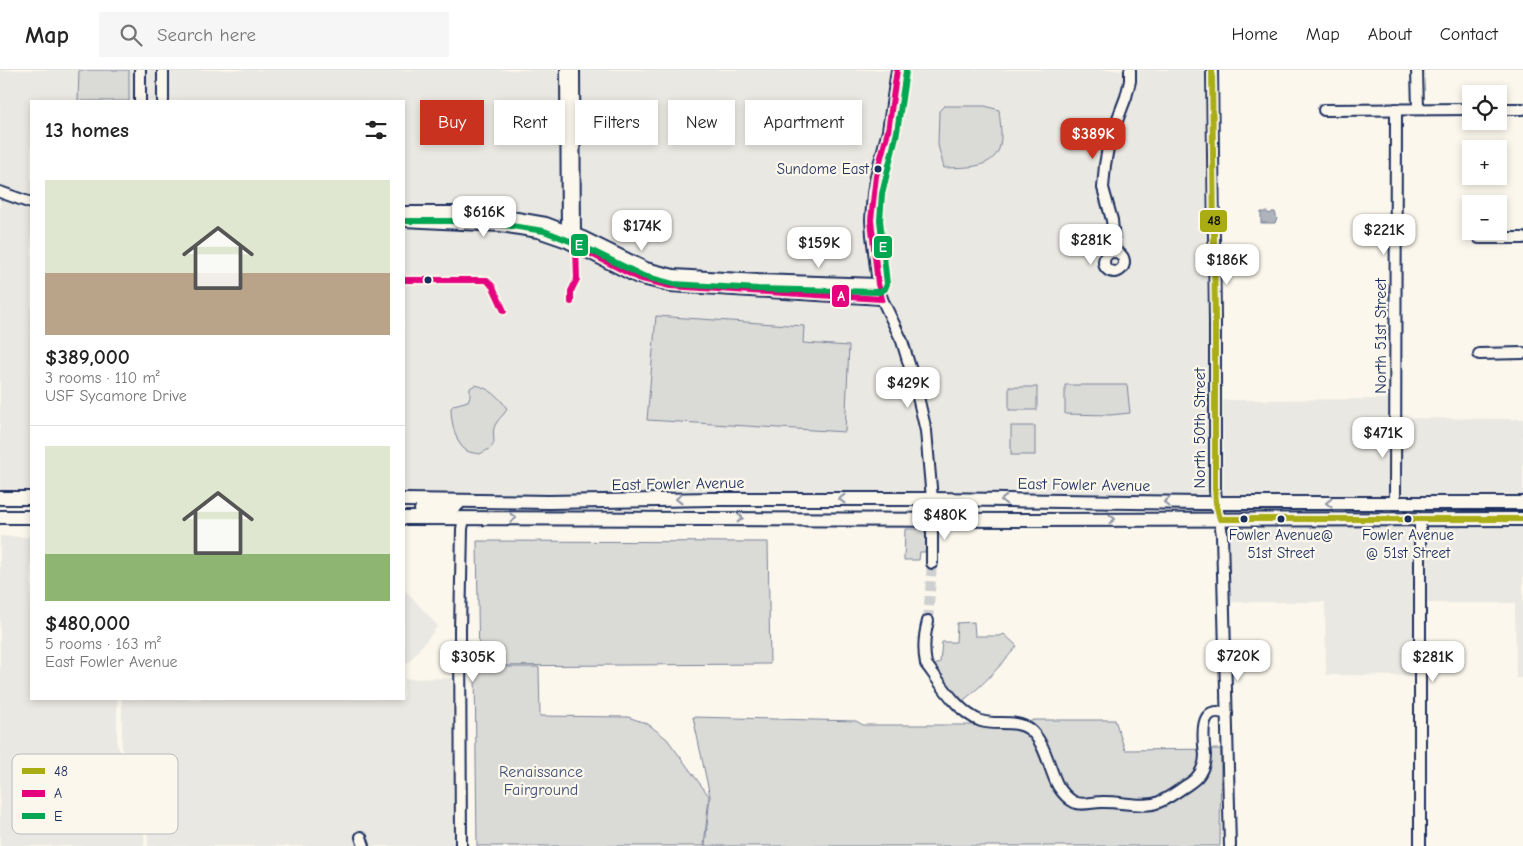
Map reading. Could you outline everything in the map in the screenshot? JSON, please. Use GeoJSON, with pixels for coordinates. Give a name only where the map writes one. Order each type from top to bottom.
{"type":"FeatureCollection","features":[{"type":"Feature","properties":{"kind":"main road"},"geometry":{"type":"LineString","coordinates":[[0,498],[30,498]]}},
{"type":"Feature","properties":{"kind":"main road","name":"East Fowler Avenue"},"geometry":{"type":"LineString","coordinates":[[405,500],[549,502],[711,499],[932,499],[1523,505]]}},
{"type":"Feature","properties":{"kind":"main road"},"geometry":{"type":"LineString","coordinates":[[405,510],[453,508],[461,500]]}},
{"type":"Feature","properties":{"kind":"main road"},"geometry":{"type":"LineString","coordinates":[[464,518],[471,509],[535,505],[549,502]]}},
{"type":"Feature","properties":{"kind":"main road"},"geometry":{"type":"LineString","coordinates":[[1282,520],[1331,513],[1376,513],[1387,510],[1396,504]]}},
{"type":"Feature","properties":{"kind":"main road"},"geometry":{"type":"LineString","coordinates":[[1420,520],[1429,513],[1438,511],[1504,510],[1523,505]]}},
{"type":"Feature","properties":{"kind":"main road"},"geometry":{"type":"LineString","coordinates":[[0,517],[30,517]]}},
{"type":"Feature","properties":{"kind":"main road","name":"East Fowler Avenue"},"geometry":{"type":"LineString","coordinates":[[405,518],[1522,519]]}},
{"type":"Feature","properties":{"kind":"street"},"geometry":{"type":"LineString","coordinates":[[140,70],[140,100]]}},
{"type":"Feature","properties":{"kind":"street"},"geometry":{"type":"LineString","coordinates":[[163,70],[163,100]]}},
{"type":"Feature","properties":{"kind":"street"},"geometry":{"type":"LineString","coordinates":[[566,70],[572,244]]}},
{"type":"Feature","properties":{"kind":"street"},"geometry":{"type":"LineString","coordinates":[[571,232],[574,70]]}},
{"type":"Feature","properties":{"kind":"street"},"geometry":{"type":"LineString","coordinates":[[897,70],[888,131],[873,193],[872,235],[878,284],[882,299],[902,341],[916,384],[926,431],[932,499],[932,563]]}},
{"type":"Feature","properties":{"kind":"street"},"geometry":{"type":"LineString","coordinates":[[1114,252],[1112,220],[1103,188],[1105,165],[1109,142],[1126,97],[1130,81],[1130,70]]}},
{"type":"Feature","properties":{"kind":"street","name":"North 50th Street"},"geometry":{"type":"LineString","coordinates":[[1212,70],[1216,503],[1222,535],[1230,846]]}},
{"type":"Feature","properties":{"kind":"street"},"geometry":{"type":"LineString","coordinates":[[1418,70],[1418,109]]}},
{"type":"Feature","properties":{"kind":"street","name":"North 51st Street"},"geometry":{"type":"LineString","coordinates":[[1396,109],[1396,504]]}},
{"type":"Feature","properties":{"kind":"street"},"geometry":{"type":"LineString","coordinates":[[1324,110],[1462,109]]}},
{"type":"Feature","properties":{"kind":"street"},"geometry":{"type":"LineString","coordinates":[[1507,109],[1523,109]]}},
{"type":"Feature","properties":{"kind":"street"},"geometry":{"type":"LineString","coordinates":[[0,192],[30,203]]}},
{"type":"Feature","properties":{"kind":"street"},"geometry":{"type":"LineString","coordinates":[[405,212],[462,212],[500,215],[546,223],[571,232],[646,268],[674,275],[878,284]]}},
{"type":"Feature","properties":{"kind":"street"},"geometry":{"type":"LineString","coordinates":[[405,220],[518,228],[538,232],[572,244],[638,278],[670,286],[882,299]]}},
{"type":"Feature","properties":{"kind":"street"},"geometry":{"type":"LineString","coordinates":[[1507,238],[1523,238]]}},
{"type":"Feature","properties":{"kind":"street"},"geometry":{"type":"LineString","coordinates":[[1479,354],[1523,353]]}},
{"type":"Feature","properties":{"kind":"street"},"geometry":{"type":"LineString","coordinates":[[461,846],[460,630],[462,529],[464,518]]}},
{"type":"Feature","properties":{"kind":"street"},"geometry":{"type":"LineString","coordinates":[[1420,520],[1420,846]]}},
{"type":"Feature","properties":{"kind":"street"},"geometry":{"type":"LineString","coordinates":[[928,621],[924,634],[926,664],[959,706],[969,715],[982,721],[1022,725],[1030,729],[1044,752],[1058,787],[1075,803],[1118,802],[1144,805],[1162,801],[1195,780],[1202,771],[1205,756],[1202,734],[1204,724],[1208,716],[1213,712],[1227,714]]}},
{"type":"Feature","properties":{"kind":"shaded area"},"geometry":{"type":"Polygon","coordinates":[[[0,70],[1215,70],[1216,503],[405,500],[405,100],[30,100],[30,499],[0,499],[0,70]]]}},
{"type":"Feature","properties":{"kind":"shaded area"},"geometry":{"type":"Polygon","coordinates":[[[1261,212],[1270,214],[1275,212],[1277,219],[1275,223],[1261,223],[1261,212]]]}},
{"type":"Feature","properties":{"kind":"shaded area"},"geometry":{"type":"Polygon","coordinates":[[[1400,399],[1400,418],[1523,419],[1523,678],[1516,678],[1515,603],[1418,603],[1417,676],[1326,675],[1325,602],[1224,602],[1223,400],[1400,399]]]}},
{"type":"Feature","properties":{"kind":"shaded area"},"geometry":{"type":"Polygon","coordinates":[[[0,536],[30,537],[30,700],[117,700],[117,745],[122,754],[12,754],[12,834],[144,834],[144,846],[0,846],[0,536]]]}},
{"type":"Feature","properties":{"kind":"shaded area"},"geometry":{"type":"Polygon","coordinates":[[[405,590],[438,626],[409,662],[405,662],[405,590]]]}},
{"type":"Feature","properties":{"kind":"shaded area"},"geometry":{"type":"Polygon","coordinates":[[[452,678],[454,846],[148,846],[148,834],[178,834],[178,754],[124,754],[122,750],[122,700],[405,700],[405,679],[452,678]]]}},
{"type":"Feature","properties":{"kind":"green space"},"geometry":{"type":"Polygon","coordinates":[[[79,70],[129,70],[129,100],[78,100],[79,70]]]}},
{"type":"Feature","properties":{"kind":"green space"},"geometry":{"type":"Polygon","coordinates":[[[944,106],[985,106],[999,110],[1001,140],[999,149],[990,161],[975,166],[944,168],[938,145],[939,111],[944,106]]]}},
{"type":"Feature","properties":{"kind":"green space"},"geometry":{"type":"Polygon","coordinates":[[[656,316],[804,326],[803,343],[849,346],[845,432],[647,420],[656,316]]]}},
{"type":"Feature","properties":{"kind":"green space"},"geometry":{"type":"Polygon","coordinates":[[[475,385],[485,388],[494,394],[507,409],[495,425],[493,445],[480,454],[467,451],[459,443],[454,432],[451,413],[451,408],[454,405],[468,401],[470,388],[475,385]]]}},
{"type":"Feature","properties":{"kind":"green space"},"geometry":{"type":"Polygon","coordinates":[[[1065,385],[1127,385],[1130,413],[1110,415],[1065,414],[1065,385]]]}},
{"type":"Feature","properties":{"kind":"green space"},"geometry":{"type":"Polygon","coordinates":[[[1009,387],[1037,387],[1037,410],[1009,410],[1009,387]]]}},
{"type":"Feature","properties":{"kind":"green space"},"geometry":{"type":"Polygon","coordinates":[[[1011,426],[1035,426],[1035,455],[1011,455],[1011,426]]]}},
{"type":"Feature","properties":{"kind":"green space"},"geometry":{"type":"Polygon","coordinates":[[[905,529],[923,529],[927,536],[927,552],[920,552],[919,560],[904,560],[905,529]]]}},
{"type":"Feature","properties":{"kind":"green space"},"geometry":{"type":"Polygon","coordinates":[[[477,541],[768,542],[770,664],[479,666],[477,541]]]}},
{"type":"Feature","properties":{"kind":"green space"},"geometry":{"type":"Polygon","coordinates":[[[974,622],[975,636],[1000,636],[1004,634],[1017,646],[983,683],[961,702],[931,668],[940,662],[942,642],[956,642],[957,623],[974,622]]]}},
{"type":"Feature","properties":{"kind":"green space","name":"Renaissance Fairground"},"geometry":{"type":"Polygon","coordinates":[[[475,667],[539,667],[540,716],[628,717],[648,724],[667,739],[709,796],[704,846],[477,846],[475,667]]]}},
{"type":"Feature","properties":{"kind":"green space"},"geometry":{"type":"Polygon","coordinates":[[[693,717],[856,721],[863,725],[1015,727],[1034,720],[1115,720],[1125,750],[1221,749],[1220,846],[705,846],[710,796],[693,717]]]}},
{"type":"Feature","properties":{"kind":"tunnel"},"geometry":{"type":"LineString","coordinates":[[928,621],[932,563]]}},
{"type":"Feature","properties":{"kind":"transit line","name":"A"},"geometry":{"type":"LineString","coordinates":[[576,246],[638,278],[670,286],[882,299],[878,284],[871,220],[876,176],[888,131],[897,70]]}},
{"type":"Feature","properties":{"kind":"transit line","name":"48"},"geometry":{"type":"LineString","coordinates":[[1212,70],[1215,489],[1220,519],[1523,519]]}},
{"type":"Feature","properties":{"kind":"transit line","name":"E"},"geometry":{"type":"LineString","coordinates":[[405,221],[462,221],[499,224],[544,231],[580,245],[643,276],[673,284],[758,289],[880,292],[885,289],[887,284],[880,220],[882,194],[897,132],[906,71]]}},
{"type":"Feature","properties":{"kind":"transit line","name":"A"},"geometry":{"type":"LineString","coordinates":[[571,302],[571,291],[577,279],[576,246]]}},
{"type":"Feature","properties":{"kind":"transit line","name":"A"},"geometry":{"type":"LineString","coordinates":[[405,280],[487,280],[493,287],[504,311]]}},
{"type":"Feature","properties":{"kind":"place","name":"Sundome East"},"geometry":{"type":"Point","coordinates":[878,169]}},
{"type":"Feature","properties":{"kind":"place","name":"Fowler Avenue@ 51st Street"},"geometry":{"type":"Point","coordinates":[1281,519]}},
{"type":"Feature","properties":{"kind":"place","name":"Fowler Avenue @ 51st Street"},"geometry":{"type":"Point","coordinates":[1408,519]}}]}
